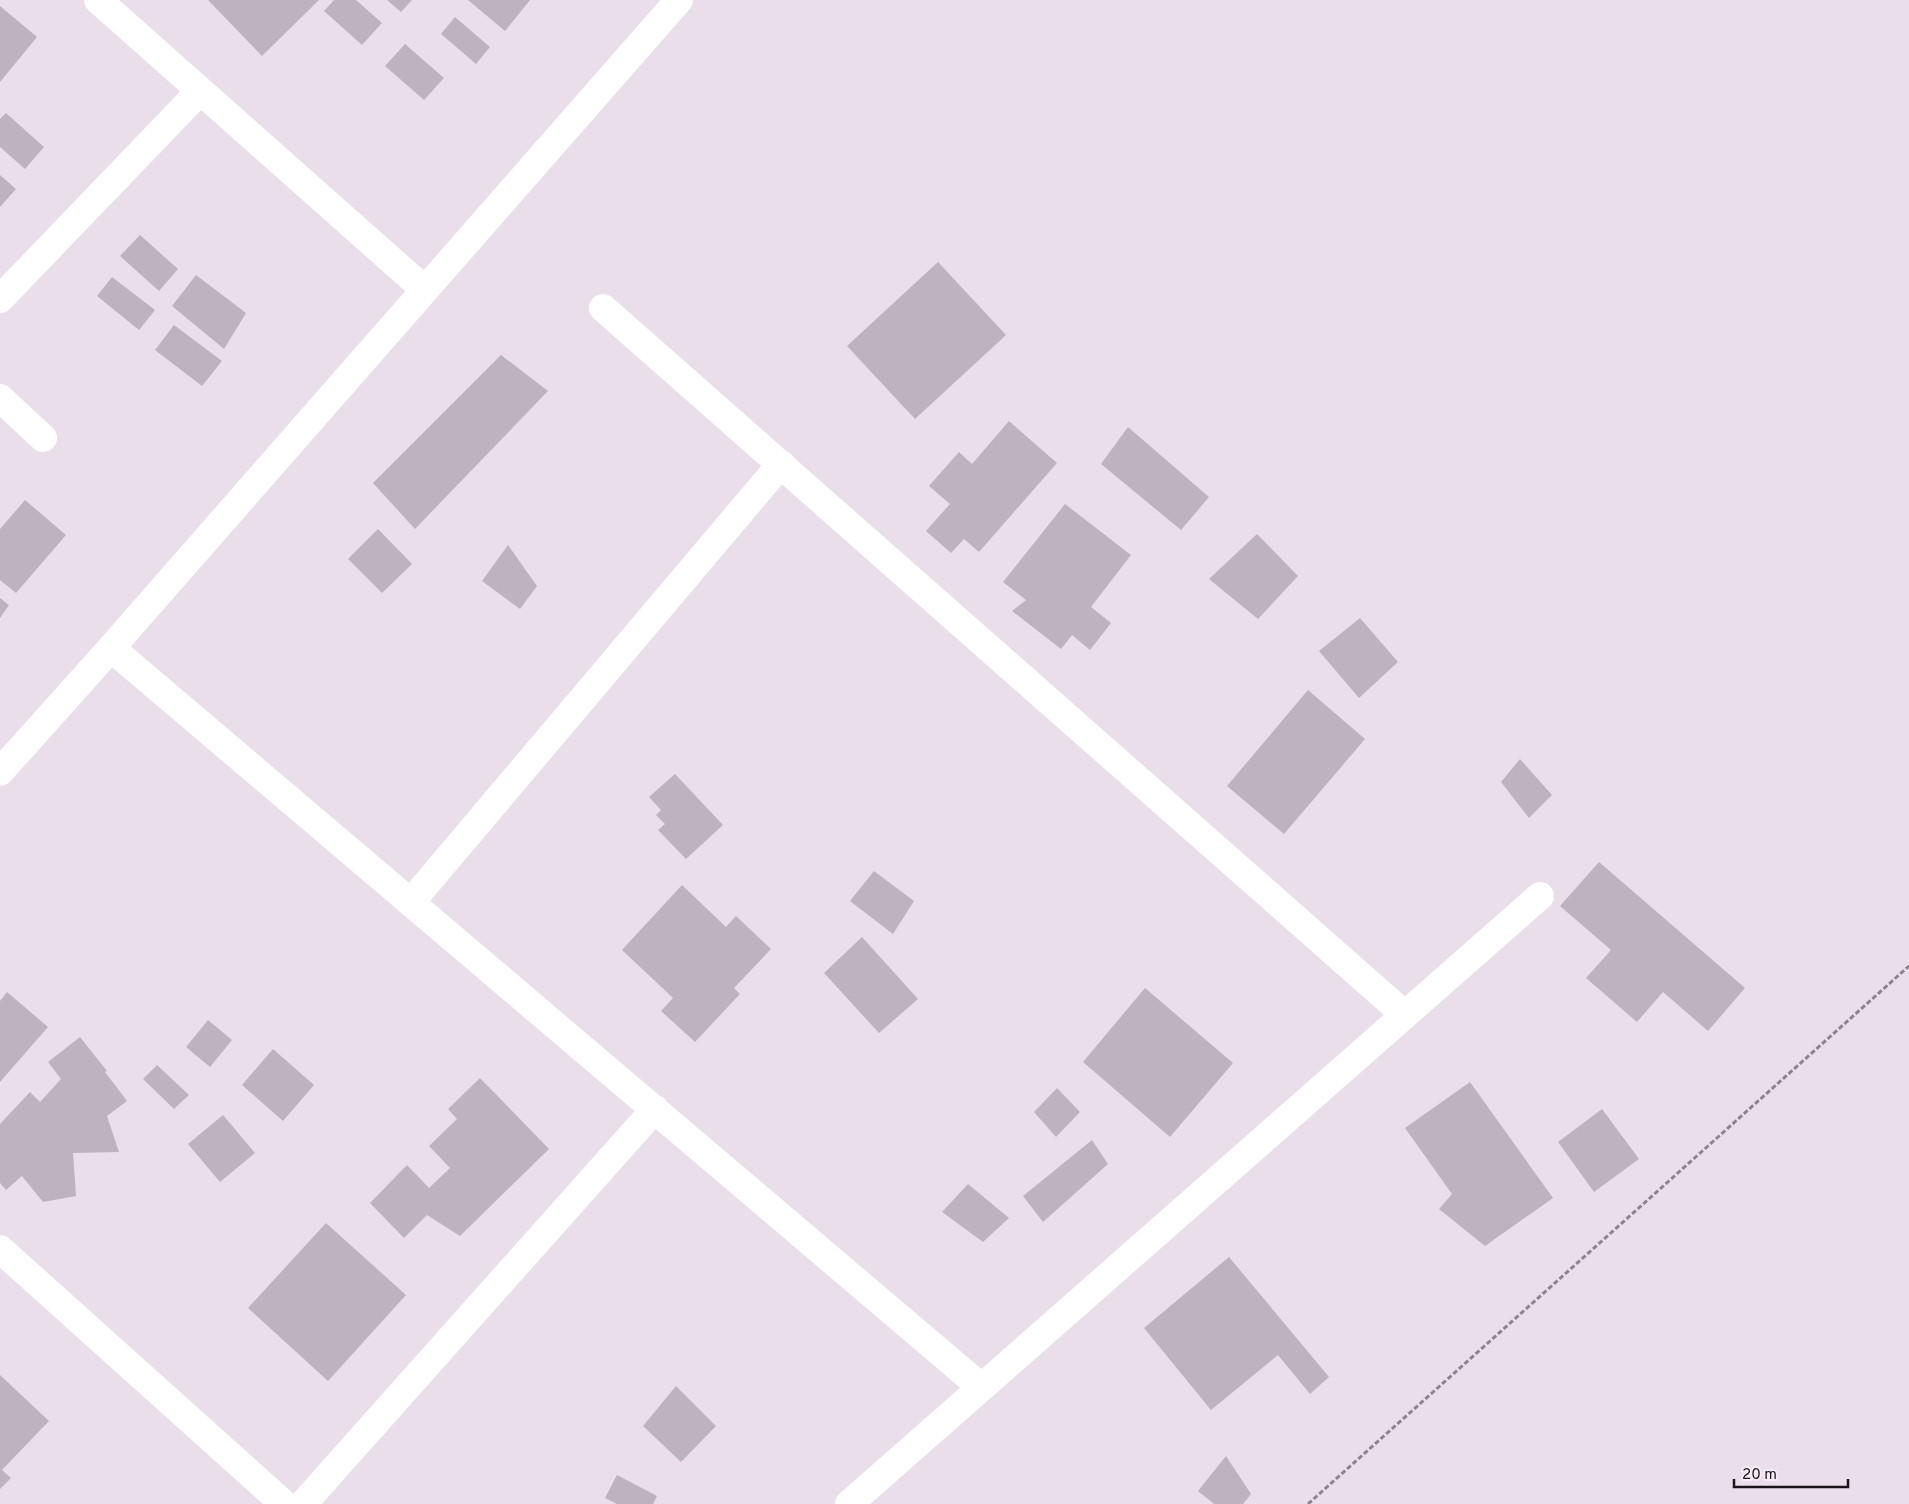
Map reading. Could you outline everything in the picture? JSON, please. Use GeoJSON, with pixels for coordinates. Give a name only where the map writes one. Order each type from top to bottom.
{"type":"FeatureCollection","features":[{"type":"Feature","properties":{"kind":"street"},"geometry":{"type":"LineString","coordinates":[[98,0],[425,290]]}},
{"type":"Feature","properties":{"kind":"street"},"geometry":{"type":"LineString","coordinates":[[0,772],[679,0]]}},
{"type":"Feature","properties":{"kind":"street"},"geometry":{"type":"LineString","coordinates":[[0,299],[200,91]]}},
{"type":"Feature","properties":{"kind":"street"},"geometry":{"type":"LineString","coordinates":[[603,308],[1404,1014]]}},
{"type":"Feature","properties":{"kind":"street"},"geometry":{"type":"LineString","coordinates":[[0,398],[43,438]]}},
{"type":"Feature","properties":{"kind":"street"},"geometry":{"type":"LineString","coordinates":[[410,902],[781,464]]}},
{"type":"Feature","properties":{"kind":"street"},"geometry":{"type":"LineString","coordinates":[[111,648],[981,1387]]}},
{"type":"Feature","properties":{"kind":"street"},"geometry":{"type":"LineString","coordinates":[[850,1504],[1540,896]]}},
{"type":"Feature","properties":{"kind":"street"},"geometry":{"type":"LineString","coordinates":[[303,1504],[654,1109]]}},
{"type":"Feature","properties":{"kind":"street"},"geometry":{"type":"LineString","coordinates":[[0,1249],[284,1504]]}},
{"type":"Feature","properties":{"kind":"path"},"geometry":{"type":"LineString","coordinates":[[1308,1504],[1909,966]]}},
{"type":"Feature","properties":{"kind":"building"},"geometry":{"type":"Polygon","coordinates":[[[208,0],[319,0],[262,56],[208,0]]]}},
{"type":"Feature","properties":{"kind":"building"},"geometry":{"type":"Polygon","coordinates":[[[334,0],[356,0],[382,23],[362,45],[324,11],[334,0]]]}},
{"type":"Feature","properties":{"kind":"building"},"geometry":{"type":"Polygon","coordinates":[[[387,0],[412,0],[401,12],[387,0]]]}},
{"type":"Feature","properties":{"kind":"building"},"geometry":{"type":"Polygon","coordinates":[[[468,0],[530,0],[505,31],[468,0]]]}},
{"type":"Feature","properties":{"kind":"building"},"geometry":{"type":"Polygon","coordinates":[[[0,6],[37,37],[0,82],[0,6]]]}},
{"type":"Feature","properties":{"kind":"building"},"geometry":{"type":"Polygon","coordinates":[[[455,17],[490,47],[476,64],[441,34],[455,17]]]}},
{"type":"Feature","properties":{"kind":"building"},"geometry":{"type":"Polygon","coordinates":[[[405,44],[444,78],[424,100],[385,66],[405,44]]]}},
{"type":"Feature","properties":{"kind":"building"},"geometry":{"type":"Polygon","coordinates":[[[6,113],[44,147],[25,169],[0,147],[0,119],[6,113]]]}},
{"type":"Feature","properties":{"kind":"building"},"geometry":{"type":"Polygon","coordinates":[[[0,175],[16,189],[0,207],[0,175]]]}},
{"type":"Feature","properties":{"kind":"building"},"geometry":{"type":"Polygon","coordinates":[[[140,235],[178,269],[159,291],[120,256],[140,235]]]}},
{"type":"Feature","properties":{"kind":"building"},"geometry":{"type":"Polygon","coordinates":[[[938,262],[1006,335],[915,419],[847,346],[938,262]]]}},
{"type":"Feature","properties":{"kind":"building"},"geometry":{"type":"Polygon","coordinates":[[[196,275],[246,313],[224,349],[172,306],[196,275]]]}},
{"type":"Feature","properties":{"kind":"building"},"geometry":{"type":"Polygon","coordinates":[[[112,277],[155,310],[139,330],[97,296],[112,277]]]}},
{"type":"Feature","properties":{"kind":"building"},"geometry":{"type":"Polygon","coordinates":[[[174,325],[222,361],[202,386],[155,350],[174,325]]]}},
{"type":"Feature","properties":{"kind":"building"},"geometry":{"type":"Polygon","coordinates":[[[501,355],[548,391],[415,529],[373,483],[501,355]]]}},
{"type":"Feature","properties":{"kind":"building"},"geometry":{"type":"Polygon","coordinates":[[[1009,421],[1057,463],[979,552],[964,539],[951,553],[926,531],[950,504],[929,486],[959,452],[972,464],[1009,421]]]}},
{"type":"Feature","properties":{"kind":"building"},"geometry":{"type":"Polygon","coordinates":[[[1128,427],[1209,497],[1181,530],[1101,464],[1128,427]]]}},
{"type":"Feature","properties":{"kind":"building"},"geometry":{"type":"Polygon","coordinates":[[[25,500],[66,535],[16,593],[0,580],[0,529],[25,500]]]}},
{"type":"Feature","properties":{"kind":"building"},"geometry":{"type":"Polygon","coordinates":[[[1065,504],[1131,555],[1091,607],[1111,623],[1090,650],[1072,635],[1061,649],[1012,611],[1026,600],[1003,582],[1065,504]]]}},
{"type":"Feature","properties":{"kind":"building"},"geometry":{"type":"Polygon","coordinates":[[[378,529],[412,564],[382,593],[348,559],[378,529]]]}},
{"type":"Feature","properties":{"kind":"building"},"geometry":{"type":"Polygon","coordinates":[[[1257,534],[1298,576],[1258,619],[1209,579],[1257,534]]]}},
{"type":"Feature","properties":{"kind":"building"},"geometry":{"type":"Polygon","coordinates":[[[508,545],[537,586],[520,609],[482,581],[508,545]]]}},
{"type":"Feature","properties":{"kind":"building"},"geometry":{"type":"Polygon","coordinates":[[[0,598],[9,605],[0,618],[0,598]]]}},
{"type":"Feature","properties":{"kind":"building"},"geometry":{"type":"Polygon","coordinates":[[[1360,618],[1398,662],[1359,698],[1319,651],[1360,618]]]}},
{"type":"Feature","properties":{"kind":"building"},"geometry":{"type":"Polygon","coordinates":[[[1308,690],[1365,739],[1284,834],[1227,786],[1308,690]]]}},
{"type":"Feature","properties":{"kind":"building"},"geometry":{"type":"Polygon","coordinates":[[[1520,759],[1552,795],[1529,818],[1501,782],[1520,759]]]}},
{"type":"Feature","properties":{"kind":"building"},"geometry":{"type":"Polygon","coordinates":[[[675,774],[723,825],[686,859],[658,830],[665,824],[656,815],[661,810],[649,797],[675,774]]]}},
{"type":"Feature","properties":{"kind":"building"},"geometry":{"type":"Polygon","coordinates":[[[1599,862],[1745,988],[1708,1031],[1663,992],[1637,1022],[1586,978],[1611,950],[1560,906],[1599,862]]]}},
{"type":"Feature","properties":{"kind":"building"},"geometry":{"type":"Polygon","coordinates":[[[874,871],[914,901],[893,934],[850,901],[874,871]]]}},
{"type":"Feature","properties":{"kind":"building"},"geometry":{"type":"Polygon","coordinates":[[[682,885],[726,927],[736,916],[771,949],[734,988],[740,994],[695,1042],[661,1011],[673,998],[622,950],[682,885]]]}},
{"type":"Feature","properties":{"kind":"building"},"geometry":{"type":"Polygon","coordinates":[[[862,937],[918,999],[879,1033],[824,973],[862,937]]]}},
{"type":"Feature","properties":{"kind":"building"},"geometry":{"type":"Polygon","coordinates":[[[1145,988],[1233,1063],[1170,1137],[1083,1062],[1145,988]]]}},
{"type":"Feature","properties":{"kind":"building"},"geometry":{"type":"Polygon","coordinates":[[[7,992],[48,1027],[0,1082],[0,1001],[7,992]]]}},
{"type":"Feature","properties":{"kind":"building"},"geometry":{"type":"Polygon","coordinates":[[[208,1020],[232,1040],[210,1067],[186,1047],[208,1020]]]}},
{"type":"Feature","properties":{"kind":"building"},"geometry":{"type":"Polygon","coordinates":[[[80,1037],[107,1071],[105,1072],[127,1101],[107,1116],[119,1152],[73,1153],[76,1196],[43,1202],[22,1176],[6,1190],[0,1183],[0,1124],[30,1092],[40,1102],[61,1079],[48,1062],[80,1037]]]}},
{"type":"Feature","properties":{"kind":"building"},"geometry":{"type":"Polygon","coordinates":[[[273,1049],[314,1085],[283,1121],[242,1085],[273,1049]]]}},
{"type":"Feature","properties":{"kind":"building"},"geometry":{"type":"Polygon","coordinates":[[[157,1065],[189,1095],[174,1109],[143,1079],[157,1065]]]}},
{"type":"Feature","properties":{"kind":"building"},"geometry":{"type":"Polygon","coordinates":[[[480,1078],[549,1149],[460,1236],[427,1215],[404,1238],[370,1203],[407,1165],[429,1188],[450,1168],[429,1146],[457,1119],[448,1109],[480,1078]]]}},
{"type":"Feature","properties":{"kind":"building"},"geometry":{"type":"Polygon","coordinates":[[[1470,1082],[1553,1198],[1485,1246],[1439,1209],[1452,1194],[1405,1128],[1470,1082]]]}},
{"type":"Feature","properties":{"kind":"building"},"geometry":{"type":"Polygon","coordinates":[[[1057,1088],[1080,1112],[1056,1137],[1034,1112],[1057,1088]]]}},
{"type":"Feature","properties":{"kind":"building"},"geometry":{"type":"Polygon","coordinates":[[[1602,1109],[1639,1159],[1594,1192],[1558,1142],[1602,1109]]]}},
{"type":"Feature","properties":{"kind":"building"},"geometry":{"type":"Polygon","coordinates":[[[223,1115],[255,1153],[220,1182],[188,1144],[223,1115]]]}},
{"type":"Feature","properties":{"kind":"building"},"geometry":{"type":"Polygon","coordinates":[[[1092,1140],[1108,1164],[1043,1222],[1023,1196],[1092,1140]]]}},
{"type":"Feature","properties":{"kind":"building"},"geometry":{"type":"Polygon","coordinates":[[[968,1184],[1009,1218],[983,1242],[942,1212],[968,1184]]]}},
{"type":"Feature","properties":{"kind":"building"},"geometry":{"type":"Polygon","coordinates":[[[326,1223],[406,1295],[328,1381],[248,1308],[326,1223]]]}},
{"type":"Feature","properties":{"kind":"building"},"geometry":{"type":"Polygon","coordinates":[[[1229,1257],[1329,1377],[1310,1394],[1278,1355],[1211,1410],[1144,1328],[1229,1257]]]}},
{"type":"Feature","properties":{"kind":"building"},"geometry":{"type":"Polygon","coordinates":[[[0,1375],[49,1421],[2,1470],[11,1478],[0,1489],[0,1375]]]}},
{"type":"Feature","properties":{"kind":"building"},"geometry":{"type":"Polygon","coordinates":[[[676,1386],[716,1426],[681,1462],[643,1426],[676,1386]]]}},
{"type":"Feature","properties":{"kind":"building"},"geometry":{"type":"Polygon","coordinates":[[[1226,1456],[1251,1494],[1243,1504],[1214,1504],[1198,1491],[1226,1456]]]}},
{"type":"Feature","properties":{"kind":"building"},"geometry":{"type":"Polygon","coordinates":[[[617,1475],[657,1496],[653,1504],[617,1504],[605,1498],[617,1475]]]}}]}
